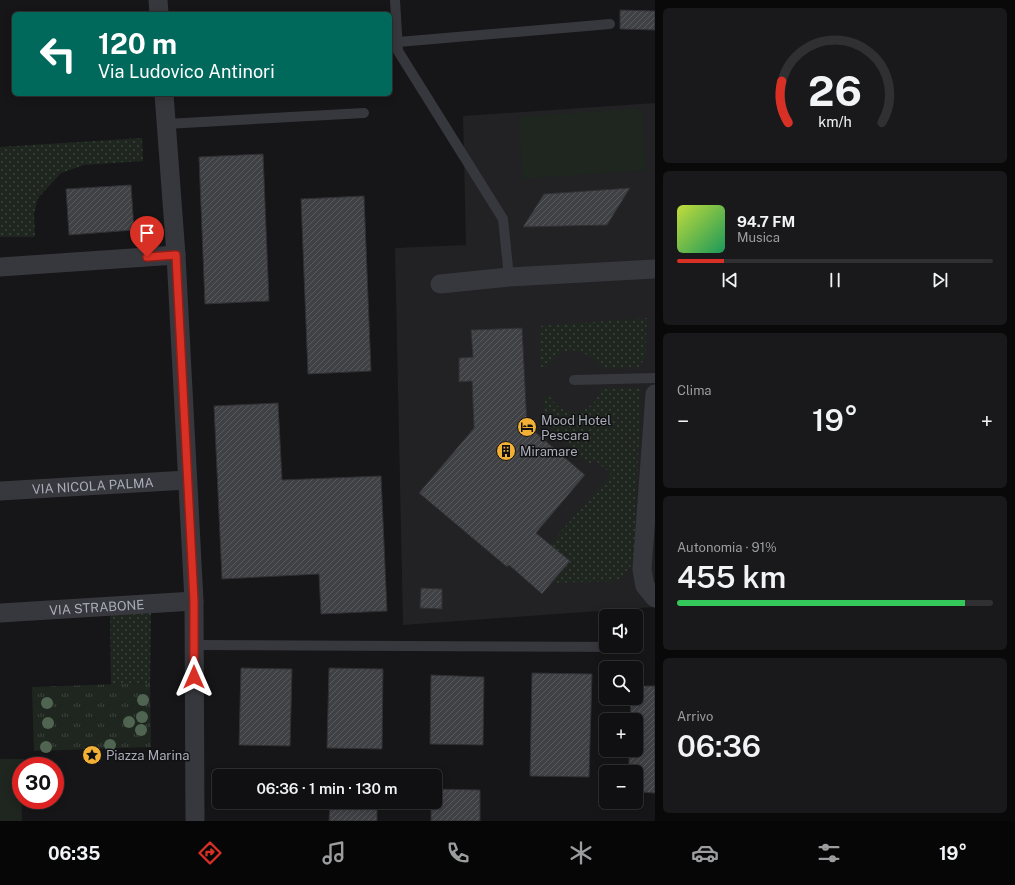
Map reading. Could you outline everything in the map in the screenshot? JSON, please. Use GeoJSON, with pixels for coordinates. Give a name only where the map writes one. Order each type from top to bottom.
{"type":"FeatureCollection","features":[{"type":"Feature","properties":{"kind":"street"},"geometry":{"type":"LineString","coordinates":[[158,0],[159,12]]}},
{"type":"Feature","properties":{"kind":"street"},"geometry":{"type":"LineString","coordinates":[[164,96],[176,255],[194,601],[194,821]]}},
{"type":"Feature","properties":{"kind":"street"},"geometry":{"type":"LineString","coordinates":[[0,267],[176,255]]}},
{"type":"Feature","properties":{"kind":"street"},"geometry":{"type":"LineString","coordinates":[[440,284],[509,277],[655,269]]}},
{"type":"Feature","properties":{"kind":"street"},"geometry":{"type":"LineString","coordinates":[[654,596],[646,586],[642,569],[655,394]]}},
{"type":"Feature","properties":{"kind":"street","name":"VIA NICOLA PALMA"},"geometry":{"type":"LineString","coordinates":[[0,492],[187,480]]}},
{"type":"Feature","properties":{"kind":"street","name":"VIA STRABONE"},"geometry":{"type":"LineString","coordinates":[[0,613],[194,601]]}},
{"type":"Feature","properties":{"kind":"lane"},"geometry":{"type":"LineString","coordinates":[[395,0],[398,51],[503,219],[509,277]]}},
{"type":"Feature","properties":{"kind":"lane"},"geometry":{"type":"LineString","coordinates":[[398,42],[610,24]]}},
{"type":"Feature","properties":{"kind":"lane"},"geometry":{"type":"LineString","coordinates":[[166,124],[364,113]]}},
{"type":"Feature","properties":{"kind":"lane"},"geometry":{"type":"LineString","coordinates":[[574,380],[655,378]]}},
{"type":"Feature","properties":{"kind":"lane"},"geometry":{"type":"LineString","coordinates":[[194,645],[599,647]]}},
{"type":"Feature","properties":{"kind":"shaded area","name":"Mood Hotel Pescara"},"geometry":{"type":"Polygon","coordinates":[[[655,103],[655,607],[599,609],[599,611],[403,625],[395,248],[466,245],[463,116],[655,103]]]}},
{"type":"Feature","properties":{"kind":"green space"},"geometry":{"type":"Polygon","coordinates":[[[642,108],[646,170],[523,179],[519,117],[642,108]]]}},
{"type":"Feature","properties":{"kind":"green space"},"geometry":{"type":"Polygon","coordinates":[[[142,138],[143,161],[84,165],[61,173],[38,198],[34,213],[35,237],[0,237],[0,147],[142,138]]]}},
{"type":"Feature","properties":{"kind":"green space"},"geometry":{"type":"Polygon","coordinates":[[[647,318],[645,358],[639,367],[601,368],[588,355],[574,350],[560,354],[553,359],[547,367],[540,367],[539,326],[647,318]]]}},
{"type":"Feature","properties":{"kind":"green space"},"geometry":{"type":"Polygon","coordinates":[[[601,388],[641,388],[634,561],[623,577],[614,581],[551,583],[569,561],[550,544],[611,474],[595,460],[589,464],[545,424],[544,395],[549,395],[562,409],[570,412],[578,412],[592,405],[601,388]]]}},
{"type":"Feature","properties":{"kind":"green space"},"geometry":{"type":"Polygon","coordinates":[[[151,613],[150,683],[111,685],[110,615],[151,613]]]}},
{"type":"Feature","properties":{"kind":"green space"},"geometry":{"type":"Polygon","coordinates":[[[150,683],[151,747],[34,751],[32,687],[150,683]]]}},
{"type":"Feature","properties":{"kind":"green space"},"geometry":{"type":"Polygon","coordinates":[[[0,759],[12,759],[12,809],[22,809],[22,821],[0,821],[0,759]]]}},
{"type":"Feature","properties":{"kind":"building"},"geometry":{"type":"Polygon","coordinates":[[[620,10],[655,11],[655,30],[620,29],[620,10]]]}},
{"type":"Feature","properties":{"kind":"building"},"geometry":{"type":"Polygon","coordinates":[[[263,154],[269,301],[205,304],[199,157],[263,154]]]}},
{"type":"Feature","properties":{"kind":"building"},"geometry":{"type":"Polygon","coordinates":[[[131,185],[134,230],[69,235],[66,189],[131,185]]]}},
{"type":"Feature","properties":{"kind":"building"},"geometry":{"type":"Polygon","coordinates":[[[630,188],[607,225],[523,227],[544,194],[630,188]]]}},
{"type":"Feature","properties":{"kind":"building"},"geometry":{"type":"Polygon","coordinates":[[[364,196],[371,371],[308,374],[301,199],[364,196]]]}},
{"type":"Feature","properties":{"kind":"building","name":"Miramare"},"geometry":{"type":"Polygon","coordinates":[[[522,328],[527,425],[585,475],[536,533],[570,561],[542,594],[509,565],[507,567],[419,493],[474,428],[472,381],[459,382],[459,358],[473,357],[471,330],[522,328]]]}},
{"type":"Feature","properties":{"kind":"building"},"geometry":{"type":"Polygon","coordinates":[[[278,403],[282,480],[381,476],[387,611],[321,614],[319,574],[222,579],[214,406],[278,403]]]}},
{"type":"Feature","properties":{"kind":"building"},"geometry":{"type":"Polygon","coordinates":[[[421,588],[442,589],[442,609],[420,608],[421,588]]]}},
{"type":"Feature","properties":{"kind":"building"},"geometry":{"type":"Polygon","coordinates":[[[241,668],[292,669],[290,746],[239,745],[241,668]]]}},
{"type":"Feature","properties":{"kind":"building"},"geometry":{"type":"Polygon","coordinates":[[[329,668],[383,669],[382,749],[327,748],[329,668]]]}},
{"type":"Feature","properties":{"kind":"building"},"geometry":{"type":"Polygon","coordinates":[[[532,673],[592,674],[589,777],[530,776],[532,673]]]}},
{"type":"Feature","properties":{"kind":"building"},"geometry":{"type":"Polygon","coordinates":[[[431,675],[484,677],[483,745],[430,744],[431,675]]]}},
{"type":"Feature","properties":{"kind":"building"},"geometry":{"type":"Polygon","coordinates":[[[643,686],[655,686],[655,793],[643,792],[643,765],[629,765],[629,757],[643,757],[643,713],[630,713],[631,705],[643,705],[643,686]]]}},
{"type":"Feature","properties":{"kind":"building"},"geometry":{"type":"Polygon","coordinates":[[[442,789],[480,790],[480,821],[431,821],[431,809],[442,809],[442,789]]]}},
{"type":"Feature","properties":{"kind":"building"},"geometry":{"type":"Polygon","coordinates":[[[330,809],[377,809],[377,821],[329,821],[330,809]]]}},
{"type":"Feature","properties":{"kind":"place","name":"Mood Hotel Pescara"},"geometry":{"type":"Point","coordinates":[527,427]}},
{"type":"Feature","properties":{"kind":"place","name":"Miramare"},"geometry":{"type":"Point","coordinates":[506,451]}},
{"type":"Feature","properties":{"kind":"place","name":"Piazza Marina"},"geometry":{"type":"Point","coordinates":[92,755]}},
{"type":"Feature","properties":{"kind":"route"},"geometry":{"type":"LineString","coordinates":[[147,257],[176,255],[194,601],[194,677]]}}]}
